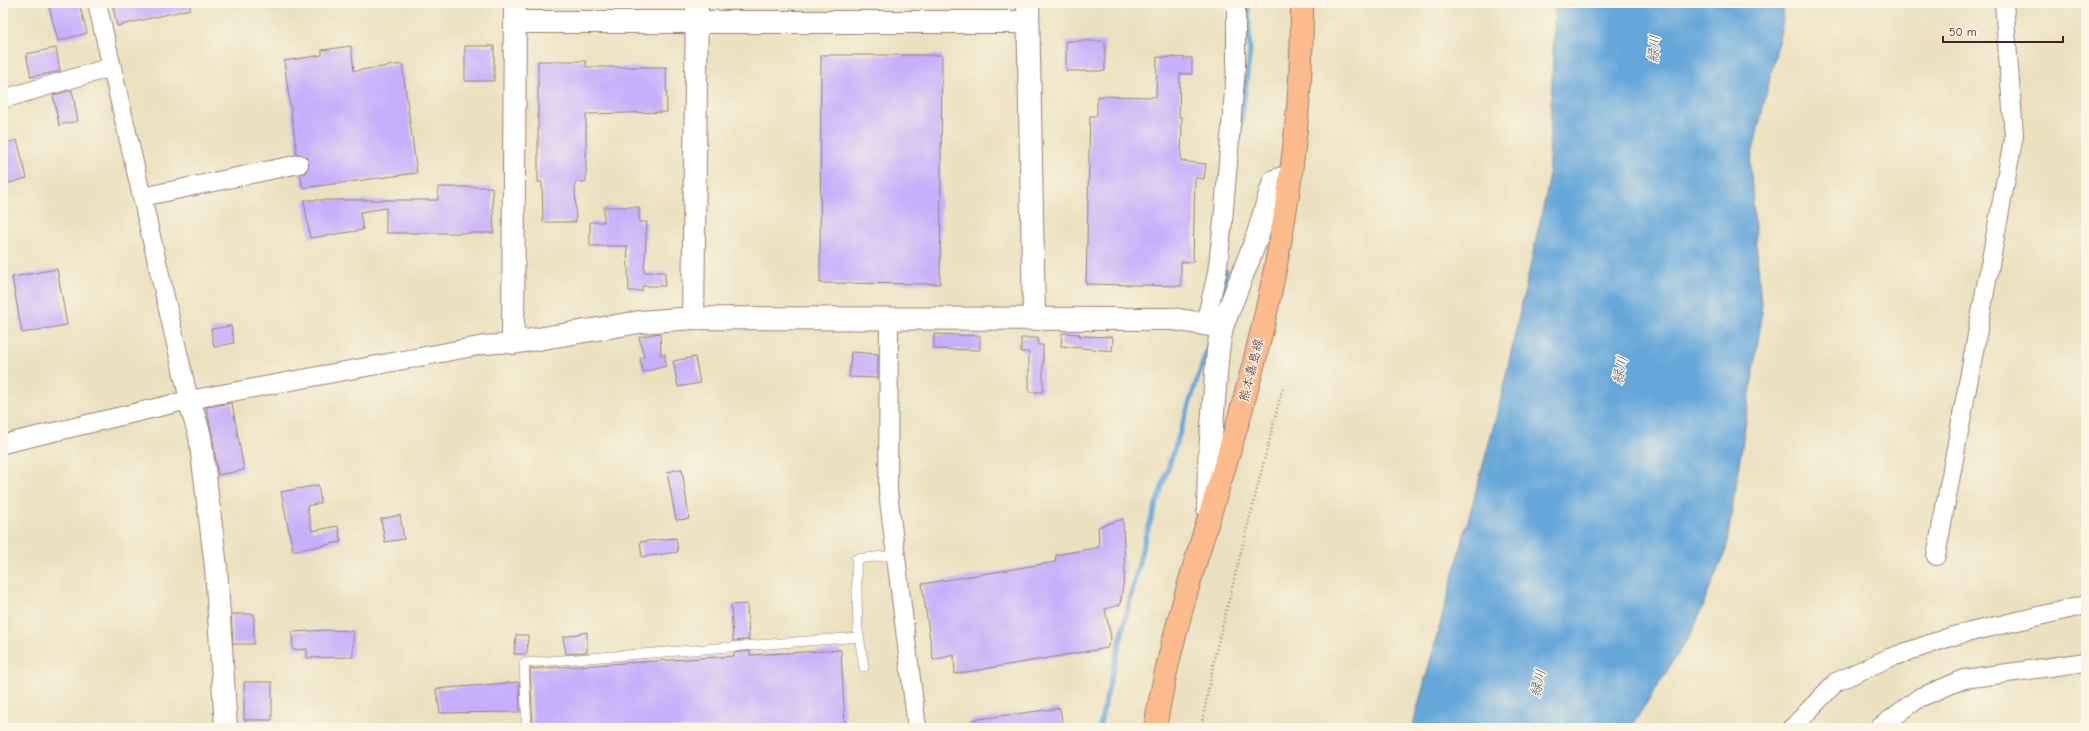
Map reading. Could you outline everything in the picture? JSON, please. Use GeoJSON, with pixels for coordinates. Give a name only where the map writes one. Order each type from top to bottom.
{"type":"FeatureCollection","features":[{"type":"Feature","properties":{"kind":"main road","name":"熊本嘉島線"},"geometry":{"type":"LineString","coordinates":[[1155,728],[1171,646],[1243,405],[1274,273],[1290,175],[1302,36],[1302,3]]}},
{"type":"Feature","properties":{"kind":"street"},"geometry":{"type":"LineString","coordinates":[[97,3],[189,400],[200,436],[216,567],[226,728]]}},
{"type":"Feature","properties":{"kind":"street"},"geometry":{"type":"LineString","coordinates":[[1208,521],[1209,463],[1218,350],[1213,326],[1236,67],[1236,3]]}},
{"type":"Feature","properties":{"kind":"street"},"geometry":{"type":"LineString","coordinates":[[1936,556],[2014,136],[2004,3]]}},
{"type":"Feature","properties":{"kind":"street"},"geometry":{"type":"LineString","coordinates":[[513,343],[515,13],[1028,12],[1034,319]]}},
{"type":"Feature","properties":{"kind":"street"},"geometry":{"type":"LineString","coordinates":[[693,318],[697,13]]}},
{"type":"Feature","properties":{"kind":"street"},"geometry":{"type":"LineString","coordinates":[[3,99],[112,67]]}},
{"type":"Feature","properties":{"kind":"street"},"geometry":{"type":"LineString","coordinates":[[142,197],[299,164]]}},
{"type":"Feature","properties":{"kind":"street"},"geometry":{"type":"LineString","coordinates":[[1213,326],[1256,240],[1274,181],[1290,175]]}},
{"type":"Feature","properties":{"kind":"street"},"geometry":{"type":"LineString","coordinates":[[3,444],[189,400],[484,345],[513,343],[640,322],[693,318],[1173,319],[1213,326]]}},
{"type":"Feature","properties":{"kind":"street"},"geometry":{"type":"LineString","coordinates":[[889,318],[888,492],[917,728]]}},
{"type":"Feature","properties":{"kind":"street"},"geometry":{"type":"LineString","coordinates":[[1792,728],[1836,682],[1889,658],[1953,636],[2086,604]]}},
{"type":"Feature","properties":{"kind":"street"},"geometry":{"type":"LineString","coordinates":[[1880,728],[1919,698],[1964,679],[2086,662]]}},
{"type":"Feature","properties":{"kind":"lane"},"geometry":{"type":"LineString","coordinates":[[864,667],[859,637],[856,559],[895,555]]}},
{"type":"Feature","properties":{"kind":"lane"},"geometry":{"type":"LineString","coordinates":[[528,728],[524,663],[859,637]]}},
{"type":"Feature","properties":{"kind":"path"},"geometry":{"type":"LineString","coordinates":[[1201,728],[1215,655],[1283,386]]}},
{"type":"Feature","properties":{"kind":"water","name":"緑川"},"geometry":{"type":"Polygon","coordinates":[[[1555,3],[1784,3],[1782,26],[1750,164],[1762,316],[1726,550],[1692,632],[1635,721],[1633,728],[1412,728],[1500,402],[1548,185],[1555,3]]]}},
{"type":"Feature","properties":{"kind":"building"},"geometry":{"type":"Polygon","coordinates":[[[48,3],[79,3],[87,33],[58,41],[48,3]]]}},
{"type":"Feature","properties":{"kind":"building"},"geometry":{"type":"Polygon","coordinates":[[[112,3],[190,3],[190,9],[117,26],[112,3]]]}},
{"type":"Feature","properties":{"kind":"building"},"geometry":{"type":"Polygon","coordinates":[[[1066,41],[1105,41],[1105,71],[1066,71],[1066,41]]]}},
{"type":"Feature","properties":{"kind":"building"},"geometry":{"type":"Polygon","coordinates":[[[351,46],[354,71],[402,64],[417,173],[303,188],[300,174],[306,172],[309,162],[307,157],[297,154],[284,61],[322,55],[322,50],[351,46]]]}},
{"type":"Feature","properties":{"kind":"building"},"geometry":{"type":"Polygon","coordinates":[[[465,46],[494,46],[494,81],[465,81],[465,46]]]}},
{"type":"Feature","properties":{"kind":"building"},"geometry":{"type":"Polygon","coordinates":[[[56,48],[60,71],[31,77],[26,54],[56,48]]]}},
{"type":"Feature","properties":{"kind":"building"},"geometry":{"type":"Polygon","coordinates":[[[821,55],[942,55],[940,284],[820,283],[821,55]]]}},
{"type":"Feature","properties":{"kind":"building"},"geometry":{"type":"Polygon","coordinates":[[[1157,57],[1192,58],[1192,74],[1180,74],[1179,117],[1182,117],[1181,161],[1206,164],[1204,179],[1195,178],[1193,262],[1181,262],[1181,286],[1086,284],[1090,116],[1097,116],[1097,96],[1156,97],[1157,57]]]}},
{"type":"Feature","properties":{"kind":"building"},"geometry":{"type":"Polygon","coordinates":[[[538,61],[586,61],[586,67],[666,67],[667,112],[586,114],[586,182],[575,182],[576,222],[543,222],[542,182],[538,182],[538,61]]]}},
{"type":"Feature","properties":{"kind":"building"},"geometry":{"type":"Polygon","coordinates":[[[72,90],[78,121],[59,125],[53,95],[72,90]]]}},
{"type":"Feature","properties":{"kind":"building"},"geometry":{"type":"Polygon","coordinates":[[[17,140],[27,178],[3,185],[3,144],[17,140]]]}},
{"type":"Feature","properties":{"kind":"building"},"geometry":{"type":"Polygon","coordinates":[[[438,187],[492,187],[494,233],[386,233],[386,208],[360,212],[363,230],[310,238],[304,200],[438,200],[438,187]]]}},
{"type":"Feature","properties":{"kind":"building"},"geometry":{"type":"Polygon","coordinates":[[[604,207],[639,207],[639,222],[647,222],[644,272],[665,272],[665,286],[642,286],[642,291],[629,291],[627,246],[590,246],[590,222],[604,222],[604,207]]]}},
{"type":"Feature","properties":{"kind":"building"},"geometry":{"type":"Polygon","coordinates":[[[57,269],[67,325],[22,333],[12,277],[57,269]]]}},
{"type":"Feature","properties":{"kind":"building"},"geometry":{"type":"Polygon","coordinates":[[[231,326],[234,343],[214,347],[211,329],[231,326]]]}},
{"type":"Feature","properties":{"kind":"building"},"geometry":{"type":"Polygon","coordinates":[[[660,333],[661,355],[665,354],[666,366],[643,372],[640,358],[644,357],[639,337],[660,333]]]}},
{"type":"Feature","properties":{"kind":"building"},"geometry":{"type":"Polygon","coordinates":[[[1062,333],[1080,334],[1079,336],[1113,337],[1112,351],[1061,346],[1062,333]]]}},
{"type":"Feature","properties":{"kind":"building"},"geometry":{"type":"Polygon","coordinates":[[[934,334],[980,336],[980,350],[934,349],[934,334]]]}},
{"type":"Feature","properties":{"kind":"building"},"geometry":{"type":"Polygon","coordinates":[[[1021,338],[1038,338],[1038,345],[1043,345],[1043,392],[1029,392],[1029,352],[1021,352],[1021,338]]]}},
{"type":"Feature","properties":{"kind":"building"},"geometry":{"type":"Polygon","coordinates":[[[851,352],[878,354],[878,378],[849,377],[851,352]]]}},
{"type":"Feature","properties":{"kind":"building"},"geometry":{"type":"Polygon","coordinates":[[[695,357],[700,383],[678,387],[673,361],[695,357]]]}},
{"type":"Feature","properties":{"kind":"building"},"geometry":{"type":"Polygon","coordinates":[[[232,403],[244,470],[218,475],[212,434],[206,407],[232,403]]]}},
{"type":"Feature","properties":{"kind":"building"},"geometry":{"type":"Polygon","coordinates":[[[682,469],[689,519],[676,520],[667,472],[682,469]]]}},
{"type":"Feature","properties":{"kind":"building"},"geometry":{"type":"Polygon","coordinates":[[[318,485],[321,503],[307,506],[312,531],[338,526],[341,542],[293,551],[281,492],[318,485]]]}},
{"type":"Feature","properties":{"kind":"building"},"geometry":{"type":"Polygon","coordinates":[[[400,515],[404,539],[385,542],[381,519],[400,515]]]}},
{"type":"Feature","properties":{"kind":"building"},"geometry":{"type":"Polygon","coordinates":[[[1123,519],[1125,573],[1120,605],[1105,609],[1111,638],[1107,648],[955,674],[954,655],[933,660],[922,584],[1055,562],[1056,555],[1099,547],[1098,527],[1123,519]]]}},
{"type":"Feature","properties":{"kind":"building"},"geometry":{"type":"Polygon","coordinates":[[[676,538],[678,552],[642,557],[640,542],[676,538]]]}},
{"type":"Feature","properties":{"kind":"building"},"geometry":{"type":"Polygon","coordinates":[[[747,604],[749,640],[733,641],[731,605],[747,604]]]}},
{"type":"Feature","properties":{"kind":"building"},"geometry":{"type":"Polygon","coordinates":[[[231,614],[254,614],[254,644],[233,644],[231,614]]]}},
{"type":"Feature","properties":{"kind":"building"},"geometry":{"type":"Polygon","coordinates":[[[328,630],[353,631],[353,657],[307,658],[307,649],[293,650],[292,632],[328,630]]]}},
{"type":"Feature","properties":{"kind":"building"},"geometry":{"type":"Polygon","coordinates":[[[587,632],[587,652],[566,654],[563,637],[587,632]]]}},
{"type":"Feature","properties":{"kind":"building"},"geometry":{"type":"Polygon","coordinates":[[[516,635],[528,635],[527,654],[514,654],[516,635]]]}},
{"type":"Feature","properties":{"kind":"building"},"geometry":{"type":"Polygon","coordinates":[[[841,650],[845,728],[533,728],[530,669],[734,656],[734,653],[750,651],[750,655],[841,650]]]}},
{"type":"Feature","properties":{"kind":"building"},"geometry":{"type":"Polygon","coordinates":[[[244,682],[272,682],[272,720],[244,720],[244,682]]]}},
{"type":"Feature","properties":{"kind":"building"},"geometry":{"type":"Polygon","coordinates":[[[519,682],[520,712],[440,713],[436,689],[519,682]]]}},
{"type":"Feature","properties":{"kind":"building"},"geometry":{"type":"Polygon","coordinates":[[[1060,708],[1063,728],[972,728],[971,720],[1060,708]]]}},
{"type":"Feature","properties":{"kind":"waterway"},"geometry":{"type":"LineString","coordinates":[[1238,143],[1250,53],[1248,3]]}},
{"type":"Feature","properties":{"kind":"waterway"},"geometry":{"type":"LineString","coordinates":[[1223,296],[1226,271]]}},
{"type":"Feature","properties":{"kind":"waterway"},"geometry":{"type":"LineString","coordinates":[[1099,728],[1145,538],[1209,344]]}}]}
